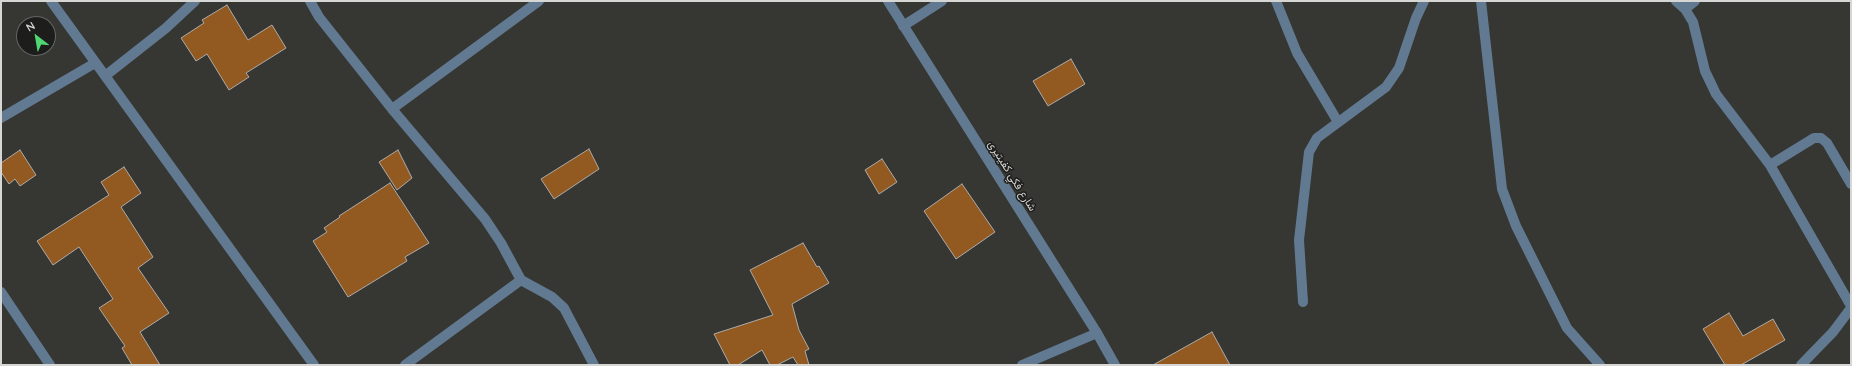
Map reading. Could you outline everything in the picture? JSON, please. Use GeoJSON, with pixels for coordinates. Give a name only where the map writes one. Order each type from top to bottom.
{"type":"FeatureCollection","features":[{"type":"Feature","properties":{"kind":"street"},"geometry":{"type":"LineString","coordinates":[[51,1],[314,365]]}},
{"type":"Feature","properties":{"kind":"street"},"geometry":{"type":"LineString","coordinates":[[105,76],[166,28],[195,1]]}},
{"type":"Feature","properties":{"kind":"street"},"geometry":{"type":"LineString","coordinates":[[310,1],[319,17],[392,109],[485,219],[501,243],[521,280],[552,297],[564,308],[594,365]]}},
{"type":"Feature","properties":{"kind":"street"},"geometry":{"type":"LineString","coordinates":[[392,109],[539,1]]}},
{"type":"Feature","properties":{"kind":"street","name":"شارع فكي كفيتيرى"},"geometry":{"type":"LineString","coordinates":[[888,1],[1097,333],[1115,365]]}},
{"type":"Feature","properties":{"kind":"street"},"geometry":{"type":"LineString","coordinates":[[903,26],[942,1]]}},
{"type":"Feature","properties":{"kind":"street"},"geometry":{"type":"LineString","coordinates":[[1276,1],[1297,53],[1338,122]]}},
{"type":"Feature","properties":{"kind":"street"},"geometry":{"type":"LineString","coordinates":[[1304,302],[1299,240],[1309,152],[1317,138],[1386,87],[1399,68],[1416,18],[1424,1]]}},
{"type":"Feature","properties":{"kind":"street"},"geometry":{"type":"LineString","coordinates":[[1481,1],[1502,189],[1516,226],[1567,328],[1600,365]]}},
{"type":"Feature","properties":{"kind":"street"},"geometry":{"type":"LineString","coordinates":[[1676,1],[1685,9],[1692,22],[1705,71],[1716,94],[1770,165],[1851,307],[1833,332],[1801,365]]}},
{"type":"Feature","properties":{"kind":"street"},"geometry":{"type":"LineString","coordinates":[[1685,9],[1695,1]]}},
{"type":"Feature","properties":{"kind":"street"},"geometry":{"type":"LineString","coordinates":[[1,118],[95,63]]}},
{"type":"Feature","properties":{"kind":"street"},"geometry":{"type":"LineString","coordinates":[[1770,165],[1814,138],[1821,138],[1827,143],[1851,184]]}},
{"type":"Feature","properties":{"kind":"street"},"geometry":{"type":"LineString","coordinates":[[405,365],[521,280]]}},
{"type":"Feature","properties":{"kind":"street"},"geometry":{"type":"LineString","coordinates":[[1,292],[50,365]]}},
{"type":"Feature","properties":{"kind":"street"},"geometry":{"type":"LineString","coordinates":[[1022,365],[1097,333]]}},
{"type":"Feature","properties":{"kind":"building"},"geometry":{"type":"Polygon","coordinates":[[[227,5],[248,40],[272,25],[286,48],[246,73],[249,77],[229,90],[207,54],[196,61],[181,38],[204,23],[202,20],[227,5]]]}},
{"type":"Feature","properties":{"kind":"building"},"geometry":{"type":"Polygon","coordinates":[[[1071,59],[1085,84],[1048,106],[1033,81],[1071,59]]]}},
{"type":"Feature","properties":{"kind":"building"},"geometry":{"type":"Polygon","coordinates":[[[589,149],[599,169],[554,199],[541,179],[589,149]]]}},
{"type":"Feature","properties":{"kind":"building"},"geometry":{"type":"Polygon","coordinates":[[[20,150],[36,175],[20,186],[15,179],[9,184],[1,172],[1,163],[20,150]]]}},
{"type":"Feature","properties":{"kind":"building"},"geometry":{"type":"Polygon","coordinates":[[[398,150],[412,178],[397,190],[379,162],[398,150]]]}},
{"type":"Feature","properties":{"kind":"building"},"geometry":{"type":"Polygon","coordinates":[[[882,159],[897,182],[879,194],[865,170],[882,159]]]}},
{"type":"Feature","properties":{"kind":"building"},"geometry":{"type":"Polygon","coordinates":[[[124,167],[141,193],[121,207],[153,257],[138,268],[169,313],[140,332],[160,365],[132,365],[122,348],[125,346],[99,308],[113,299],[79,247],[53,265],[37,241],[109,195],[101,182],[124,167]]]}},
{"type":"Feature","properties":{"kind":"building"},"geometry":{"type":"Polygon","coordinates":[[[390,183],[429,243],[405,257],[407,261],[348,297],[313,241],[327,232],[324,228],[340,217],[339,216],[390,183]]]}},
{"type":"Feature","properties":{"kind":"building"},"geometry":{"type":"Polygon","coordinates":[[[962,184],[995,232],[956,259],[924,211],[962,184]]]}},
{"type":"Feature","properties":{"kind":"building"},"geometry":{"type":"Polygon","coordinates":[[[803,243],[817,267],[819,266],[829,283],[792,304],[799,330],[809,349],[805,351],[809,365],[798,365],[793,357],[777,365],[770,365],[762,350],[738,365],[730,365],[714,334],[773,315],[750,270],[803,243]]]}},
{"type":"Feature","properties":{"kind":"building"},"geometry":{"type":"Polygon","coordinates":[[[1729,313],[1743,336],[1773,319],[1785,340],[1741,365],[1725,365],[1703,329],[1729,313]]]}},
{"type":"Feature","properties":{"kind":"building"},"geometry":{"type":"Polygon","coordinates":[[[1212,332],[1230,365],[1153,365],[1212,332]]]}}]}
